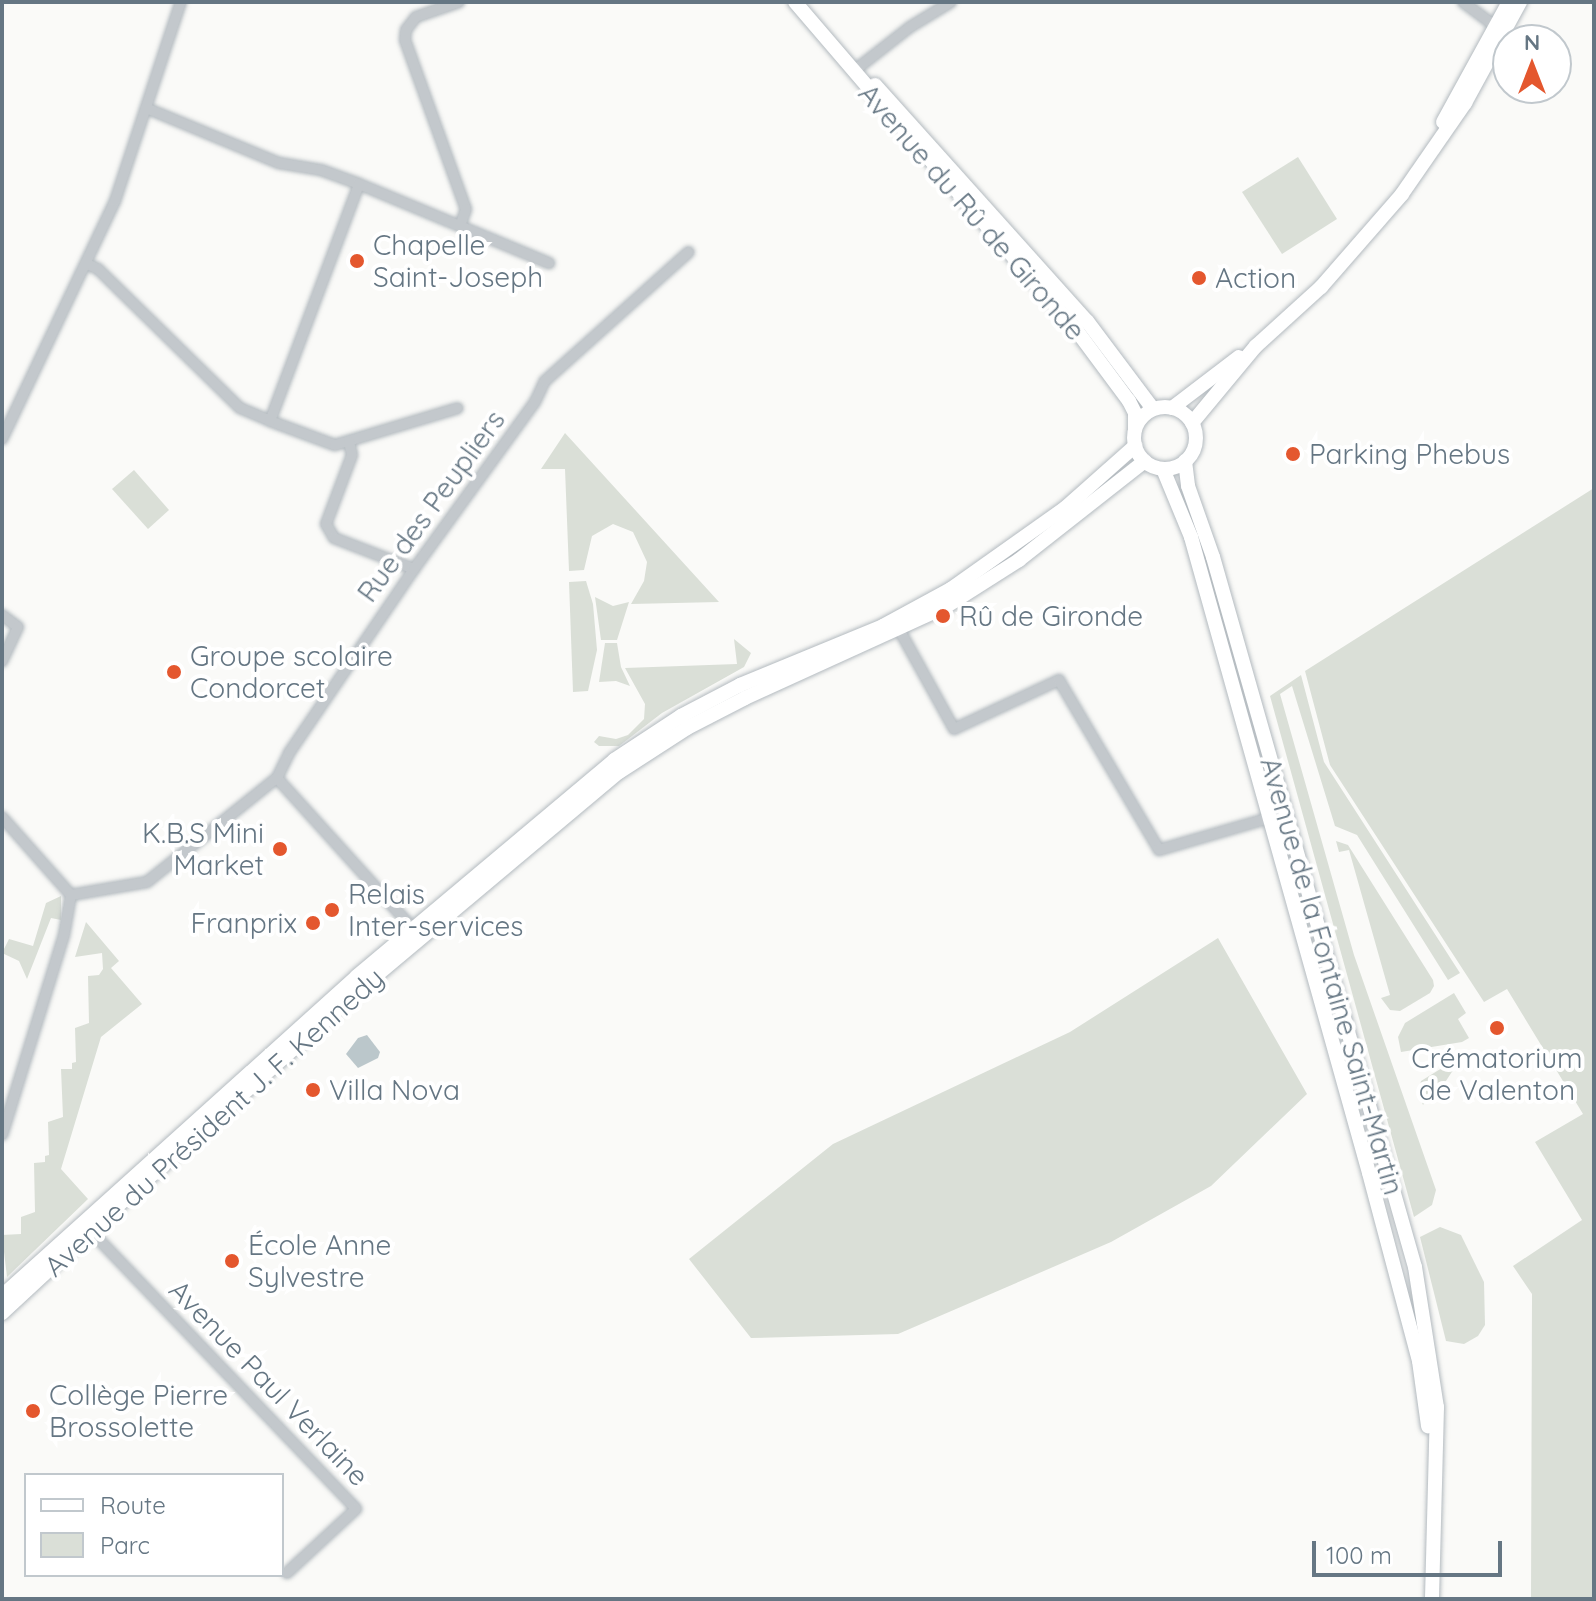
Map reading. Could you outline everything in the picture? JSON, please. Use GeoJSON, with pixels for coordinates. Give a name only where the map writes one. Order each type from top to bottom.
{"type":"FeatureCollection","features":[{"type":"Feature","properties":{"kind":"main road","name":"Avenue du Rû de Gironde"},"geometry":{"type":"LineString","coordinates":[[795,2],[1077,331],[1129,401],[1135,413],[1135,429]]}},
{"type":"Feature","properties":{"kind":"main road","name":"Avenue du Rû de Gironde"},"geometry":{"type":"LineString","coordinates":[[806,2],[859,67],[1087,321],[1153,409]]}},
{"type":"Feature","properties":{"kind":"main road"},"geometry":{"type":"LineString","coordinates":[[1496,24],[1509,2]]}},
{"type":"Feature","properties":{"kind":"main road"},"geometry":{"type":"LineString","coordinates":[[1172,408],[1192,423],[1196,439],[1185,461],[1163,469],[1145,461],[1135,446],[1135,429],[1153,409],[1172,408],[1256,346],[1321,287],[1371,234],[1465,103],[1520,2]]}},
{"type":"Feature","properties":{"kind":"main road"},"geometry":{"type":"LineString","coordinates":[[1430,151],[1492,32]]}},
{"type":"Feature","properties":{"kind":"main road"},"geometry":{"type":"LineString","coordinates":[[1192,423],[1256,346]]}},
{"type":"Feature","properties":{"kind":"main road","name":"Avenue du Président J. F. Kennedy"},"geometry":{"type":"LineString","coordinates":[[418,933],[614,760],[681,716],[740,685],[883,626],[951,589],[1065,508],[1135,446]]}},
{"type":"Feature","properties":{"kind":"main road","name":"Avenue du Président J. F. Kennedy"},"geometry":{"type":"LineString","coordinates":[[2,1296],[86,1226],[357,976],[418,933],[619,772],[687,728],[745,698],[900,631],[945,607],[1019,560],[1145,461]]}},
{"type":"Feature","properties":{"kind":"main road","name":"Avenue de la Fontaine Saint-Martin"},"geometry":{"type":"LineString","coordinates":[[1185,461],[1188,486],[1213,557],[1415,1267],[1436,1390],[1432,1599]]}},
{"type":"Feature","properties":{"kind":"main road","name":"Avenue de la Fontaine Saint-Martin"},"geometry":{"type":"LineString","coordinates":[[1163,469],[1191,537],[1424,1380],[1432,1498]]}},
{"type":"Feature","properties":{"kind":"main road"},"geometry":{"type":"LineString","coordinates":[[1269,818],[1285,812]]}},
{"type":"Feature","properties":{"kind":"main road"},"geometry":{"type":"LineString","coordinates":[[1288,884],[1305,879]]}},
{"type":"Feature","properties":{"kind":"main road"},"geometry":{"type":"LineString","coordinates":[[1369,1173],[1388,1224],[1395,1230],[1404,1229]]}},
{"type":"Feature","properties":{"kind":"main road","name":"Avenue du Président J. F. Kennedy"},"geometry":{"type":"LineString","coordinates":[[2,1313],[86,1226]]}},
{"type":"Feature","properties":{"kind":"street"},"geometry":{"type":"LineString","coordinates":[[2,439],[115,201],[181,2]]}},
{"type":"Feature","properties":{"kind":"street"},"geometry":{"type":"LineString","coordinates":[[459,2],[416,17],[406,30],[405,40],[466,209],[460,226]]}},
{"type":"Feature","properties":{"kind":"street"},"geometry":{"type":"LineString","coordinates":[[859,67],[910,27],[951,2]]}},
{"type":"Feature","properties":{"kind":"street"},"geometry":{"type":"LineString","coordinates":[[1463,2],[1492,24]]}},
{"type":"Feature","properties":{"kind":"street"},"geometry":{"type":"LineString","coordinates":[[146,108],[279,163],[321,170],[359,184],[549,263]]}},
{"type":"Feature","properties":{"kind":"street"},"geometry":{"type":"LineString","coordinates":[[270,421],[359,184]]}},
{"type":"Feature","properties":{"kind":"street","name":"Rue des Peupliers"},"geometry":{"type":"LineString","coordinates":[[71,895],[147,882],[277,778],[289,753],[414,569],[535,402],[545,381],[689,252]]}},
{"type":"Feature","properties":{"kind":"street"},"geometry":{"type":"LineString","coordinates":[[87,264],[98,269],[240,408],[270,421],[335,445],[458,408]]}},
{"type":"Feature","properties":{"kind":"street"},"geometry":{"type":"LineString","coordinates":[[349,442],[352,455],[326,524],[334,538],[414,569]]}},
{"type":"Feature","properties":{"kind":"street"},"geometry":{"type":"LineString","coordinates":[[2,615],[18,627],[2,662]]}},
{"type":"Feature","properties":{"kind":"street"},"geometry":{"type":"LineString","coordinates":[[900,631],[954,729],[1059,680],[1159,850],[1269,818]]}},
{"type":"Feature","properties":{"kind":"street"},"geometry":{"type":"LineString","coordinates":[[277,778],[418,933]]}},
{"type":"Feature","properties":{"kind":"street"},"geometry":{"type":"LineString","coordinates":[[2,817],[71,895],[64,935],[2,1135]]}},
{"type":"Feature","properties":{"kind":"street","name":"Avenue Paul Verlaine"},"geometry":{"type":"LineString","coordinates":[[86,1226],[356,1509],[287,1573]]}},
{"type":"Feature","properties":{"kind":"green space"},"geometry":{"type":"Polygon","coordinates":[[[1298,157],[1337,219],[1282,254],[1242,192],[1298,157]]]}},
{"type":"Feature","properties":{"kind":"green space"},"geometry":{"type":"Polygon","coordinates":[[[565,433],[719,602],[631,604],[644,581],[647,562],[633,532],[613,524],[592,536],[584,570],[569,571],[565,469],[541,469],[565,433]]]}},
{"type":"Feature","properties":{"kind":"green space"},"geometry":{"type":"Polygon","coordinates":[[[134,470],[169,510],[148,529],[112,489],[134,470]]]}},
{"type":"Feature","properties":{"kind":"green space"},"geometry":{"type":"Polygon","coordinates":[[[1594,488],[1594,1599],[1531,1599],[1532,1294],[1513,1266],[1582,1220],[1535,1142],[1583,1114],[1507,989],[1484,1002],[1330,765],[1305,671],[1594,488]]]}},
{"type":"Feature","properties":{"kind":"green space"},"geometry":{"type":"Polygon","coordinates":[[[586,581],[593,604],[597,650],[588,691],[573,692],[569,582],[586,581]]]}},
{"type":"Feature","properties":{"kind":"green space"},"geometry":{"type":"Polygon","coordinates":[[[595,597],[613,606],[629,602],[617,640],[601,640],[595,597]]]}},
{"type":"Feature","properties":{"kind":"green space"},"geometry":{"type":"Polygon","coordinates":[[[734,639],[751,653],[744,667],[662,713],[619,746],[599,746],[594,742],[599,736],[616,739],[628,735],[644,719],[645,704],[625,668],[737,664],[734,639]]]}},
{"type":"Feature","properties":{"kind":"green space"},"geometry":{"type":"Polygon","coordinates":[[[605,643],[617,643],[621,667],[630,686],[616,681],[599,682],[605,643]]]}},
{"type":"Feature","properties":{"kind":"green space"},"geometry":{"type":"Polygon","coordinates":[[[1301,675],[1324,762],[1460,973],[1448,980],[1357,835],[1335,826],[1292,686],[1280,694],[1354,955],[1436,1190],[1432,1205],[1414,1217],[1270,696],[1301,675]]]}},
{"type":"Feature","properties":{"kind":"green space"},"geometry":{"type":"Polygon","coordinates":[[[1336,841],[1348,845],[1433,980],[1430,993],[1400,1011],[1390,1010],[1381,998],[1390,995],[1349,850],[1339,852],[1336,841]]]}},
{"type":"Feature","properties":{"kind":"green space"},"geometry":{"type":"Polygon","coordinates":[[[61,896],[61,920],[51,918],[27,979],[19,961],[2,953],[9,939],[33,946],[46,903],[61,896]]]}},
{"type":"Feature","properties":{"kind":"green space"},"geometry":{"type":"Polygon","coordinates":[[[86,922],[119,961],[111,968],[142,1004],[101,1037],[61,1169],[88,1199],[7,1277],[2,1235],[21,1234],[21,1217],[35,1212],[34,1163],[45,1162],[45,1156],[49,1155],[48,1122],[63,1117],[61,1069],[72,1069],[72,1063],[76,1062],[75,1028],[89,1023],[88,976],[99,975],[103,969],[102,953],[75,957],[86,922]]]}},
{"type":"Feature","properties":{"kind":"green space"},"geometry":{"type":"Polygon","coordinates":[[[1218,938],[1307,1094],[1211,1186],[1111,1242],[898,1334],[751,1338],[689,1259],[833,1144],[1070,1032],[1218,938]]]}},
{"type":"Feature","properties":{"kind":"green space"},"geometry":{"type":"Polygon","coordinates":[[[1454,993],[1466,1013],[1458,1019],[1469,1038],[1462,1042],[1401,1052],[1398,1037],[1405,1023],[1454,993]]]}},
{"type":"Feature","properties":{"kind":"green space"},"geometry":{"type":"Polygon","coordinates":[[[1463,1055],[1440,1090],[1431,1094],[1423,1105],[1418,1092],[1421,1081],[1463,1055]]]}},
{"type":"Feature","properties":{"kind":"green space"},"geometry":{"type":"Polygon","coordinates":[[[1440,1227],[1461,1235],[1484,1282],[1485,1325],[1478,1336],[1464,1344],[1446,1341],[1420,1237],[1440,1227]]]}},
{"type":"Feature","properties":{"kind":"shaded area"},"geometry":{"type":"Polygon","coordinates":[[[367,1035],[380,1052],[378,1058],[358,1068],[346,1054],[358,1038],[367,1035]]]}},
{"type":"Feature","properties":{"kind":"place","name":"Chapelle Saint-Joseph"},"geometry":{"type":"Point","coordinates":[357,261]}},
{"type":"Feature","properties":{"kind":"place","name":"Action"},"geometry":{"type":"Point","coordinates":[1199,278]}},
{"type":"Feature","properties":{"kind":"place","name":"Parking Phebus"},"geometry":{"type":"Point","coordinates":[1293,454]}},
{"type":"Feature","properties":{"kind":"place","name":"Rû de Gironde"},"geometry":{"type":"Point","coordinates":[943,616]}},
{"type":"Feature","properties":{"kind":"place","name":"Groupe scolaire Condorcet"},"geometry":{"type":"Point","coordinates":[174,672]}},
{"type":"Feature","properties":{"kind":"place","name":"K.B.S Mini Market"},"geometry":{"type":"Point","coordinates":[280,849]}},
{"type":"Feature","properties":{"kind":"place","name":"Relais Inter-services"},"geometry":{"type":"Point","coordinates":[332,910]}},
{"type":"Feature","properties":{"kind":"place","name":"Franprix"},"geometry":{"type":"Point","coordinates":[313,923]}},
{"type":"Feature","properties":{"kind":"place","name":"Crématorium de Valenton"},"geometry":{"type":"Point","coordinates":[1497,1028]}},
{"type":"Feature","properties":{"kind":"place","name":"Villa Nova"},"geometry":{"type":"Point","coordinates":[313,1090]}},
{"type":"Feature","properties":{"kind":"place","name":"École Anne Sylvestre"},"geometry":{"type":"Point","coordinates":[232,1261]}},
{"type":"Feature","properties":{"kind":"place","name":"Collège Pierre Brossolette"},"geometry":{"type":"Point","coordinates":[33,1411]}}]}
